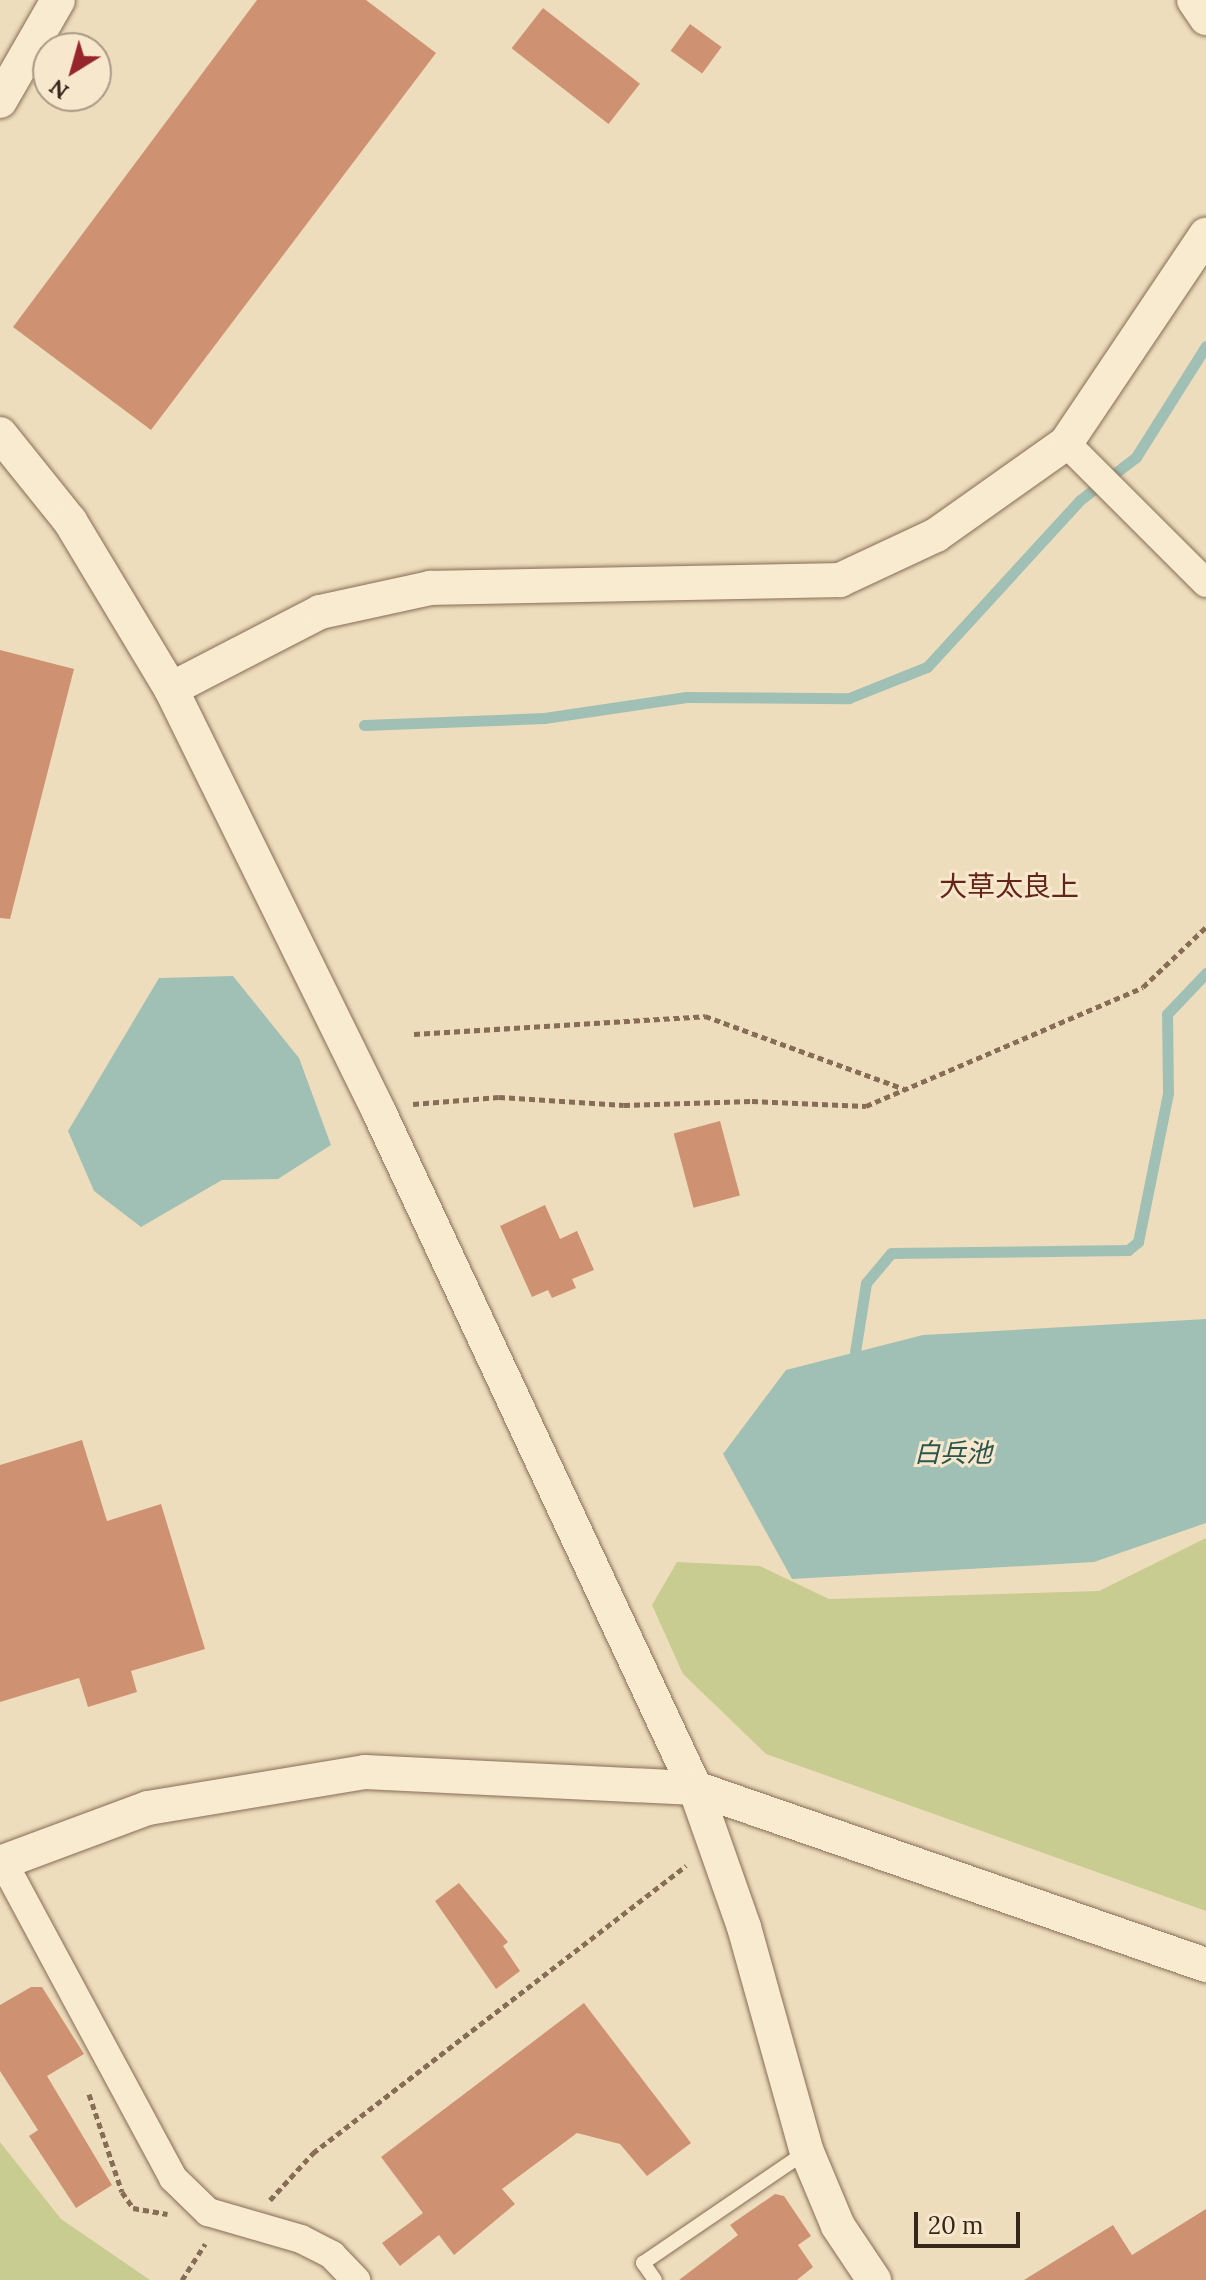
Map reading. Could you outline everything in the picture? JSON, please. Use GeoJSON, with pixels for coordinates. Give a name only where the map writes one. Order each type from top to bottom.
{"type":"FeatureCollection","features":[{"type":"Feature","properties":{"kind":"street"},"geometry":{"type":"LineString","coordinates":[[0,101],[58,0]]}},
{"type":"Feature","properties":{"kind":"street"},"geometry":{"type":"LineString","coordinates":[[1194,0],[1206,18]]}},
{"type":"Feature","properties":{"kind":"street"},"geometry":{"type":"LineString","coordinates":[[171,689],[320,612],[430,588],[840,580],[936,535],[1066,443],[1206,235]]}},
{"type":"Feature","properties":{"kind":"street"},"geometry":{"type":"LineString","coordinates":[[0,434],[70,521],[171,689],[380,1114],[695,1788],[744,1927],[807,2152],[838,2226],[874,2280]]}},
{"type":"Feature","properties":{"kind":"street"},"geometry":{"type":"LineString","coordinates":[[1066,443],[1206,583]]}},
{"type":"Feature","properties":{"kind":"street"},"geometry":{"type":"LineString","coordinates":[[356,2280],[322,2250],[235,2220],[193,2197],[173,2178],[1,1863],[148,1808],[365,1772],[695,1788],[1206,1965]]}},
{"type":"Feature","properties":{"kind":"lane"},"geometry":{"type":"LineString","coordinates":[[655,2280],[643,2263],[807,2152]]}},
{"type":"Feature","properties":{"kind":"path"},"geometry":{"type":"LineString","coordinates":[[380,1114],[419,1102],[499,1097],[624,1105],[752,1101],[866,1106],[1143,987],[1206,927]]}},
{"type":"Feature","properties":{"kind":"path"},"geometry":{"type":"LineString","coordinates":[[414,1034],[705,1016],[905,1089]]}},
{"type":"Feature","properties":{"kind":"path"},"geometry":{"type":"LineString","coordinates":[[182,2280],[235,2220],[313,2153],[715,1844]]}},
{"type":"Feature","properties":{"kind":"path"},"geometry":{"type":"LineString","coordinates":[[86,2086],[133,2208],[151,2216],[170,2214],[193,2197]]}},
{"type":"Feature","properties":{"kind":"green space"},"geometry":{"type":"Polygon","coordinates":[[[1206,1538],[1206,1911],[766,1754],[683,1674],[652,1605],[677,1562],[760,1566],[829,1599],[1099,1591],[1206,1538]]]}},
{"type":"Feature","properties":{"kind":"green space"},"geometry":{"type":"Polygon","coordinates":[[[0,2142],[61,2219],[150,2280],[0,2280],[0,2142]]]}},
{"type":"Feature","properties":{"kind":"water"},"geometry":{"type":"Polygon","coordinates":[[[233,976],[299,1058],[331,1145],[278,1179],[222,1180],[141,1227],[94,1191],[68,1131],[159,978],[233,976]]]}},
{"type":"Feature","properties":{"kind":"water","name":"白兵池"},"geometry":{"type":"Polygon","coordinates":[[[1206,1319],[1206,1523],[1094,1562],[792,1579],[723,1454],[786,1370],[923,1335],[1206,1319]]]}},
{"type":"Feature","properties":{"kind":"building"},"geometry":{"type":"Polygon","coordinates":[[[257,0],[366,0],[436,53],[151,430],[13,327],[257,0]]]}},
{"type":"Feature","properties":{"kind":"building"},"geometry":{"type":"Polygon","coordinates":[[[543,8],[640,84],[609,124],[512,48],[543,8]]]}},
{"type":"Feature","properties":{"kind":"building"},"geometry":{"type":"Polygon","coordinates":[[[690,24],[722,47],[702,74],[671,51],[690,24]]]}},
{"type":"Feature","properties":{"kind":"building"},"geometry":{"type":"Polygon","coordinates":[[[0,650],[74,669],[10,919],[0,918],[0,650]]]}},
{"type":"Feature","properties":{"kind":"building"},"geometry":{"type":"Polygon","coordinates":[[[720,1121],[740,1195],[694,1208],[674,1133],[720,1121]]]}},
{"type":"Feature","properties":{"kind":"building"},"geometry":{"type":"Polygon","coordinates":[[[545,1205],[560,1239],[577,1231],[594,1270],[572,1279],[576,1288],[552,1298],[548,1290],[532,1297],[500,1226],[545,1205]]]}},
{"type":"Feature","properties":{"kind":"building"},"geometry":{"type":"Polygon","coordinates":[[[82,1440],[107,1521],[161,1504],[205,1649],[131,1671],[137,1692],[88,1707],[79,1678],[0,1702],[0,1465],[82,1440]]]}},
{"type":"Feature","properties":{"kind":"building"},"geometry":{"type":"Polygon","coordinates":[[[459,1883],[508,1942],[503,1946],[520,1971],[496,1989],[435,1901],[459,1883]]]}},
{"type":"Feature","properties":{"kind":"building"},"geometry":{"type":"Polygon","coordinates":[[[31,1987],[42,1987],[84,2054],[47,2076],[112,2185],[76,2208],[29,2136],[38,2130],[0,2071],[0,2005],[31,1987]]]}},
{"type":"Feature","properties":{"kind":"building"},"geometry":{"type":"Polygon","coordinates":[[[584,2003],[691,2143],[647,2176],[620,2144],[577,2133],[502,2189],[515,2204],[454,2255],[439,2235],[400,2266],[382,2243],[423,2213],[381,2157],[584,2003]]]}},
{"type":"Feature","properties":{"kind":"building"},"geometry":{"type":"Polygon","coordinates":[[[775,2194],[784,2196],[811,2236],[798,2245],[813,2267],[797,2280],[679,2280],[738,2235],[730,2225],[775,2194]]]}},
{"type":"Feature","properties":{"kind":"building"},"geometry":{"type":"Polygon","coordinates":[[[1206,2209],[1206,2280],[1024,2280],[1113,2225],[1132,2255],[1206,2209]]]}},
{"type":"Feature","properties":{"kind":"waterway"},"geometry":{"type":"LineString","coordinates":[[364,725],[544,718],[686,697],[849,698],[927,667],[1080,500],[1136,457],[1206,346]]}},
{"type":"Feature","properties":{"kind":"waterway"},"geometry":{"type":"LineString","coordinates":[[855,1352],[866,1283],[891,1253],[1128,1250],[1138,1242],[1168,1093],[1167,1014],[1206,973]]}},
{"type":"Feature","properties":{"kind":"district","name":"大草太良上"},"geometry":{"type":"Point","coordinates":[1009,886]}}]}
